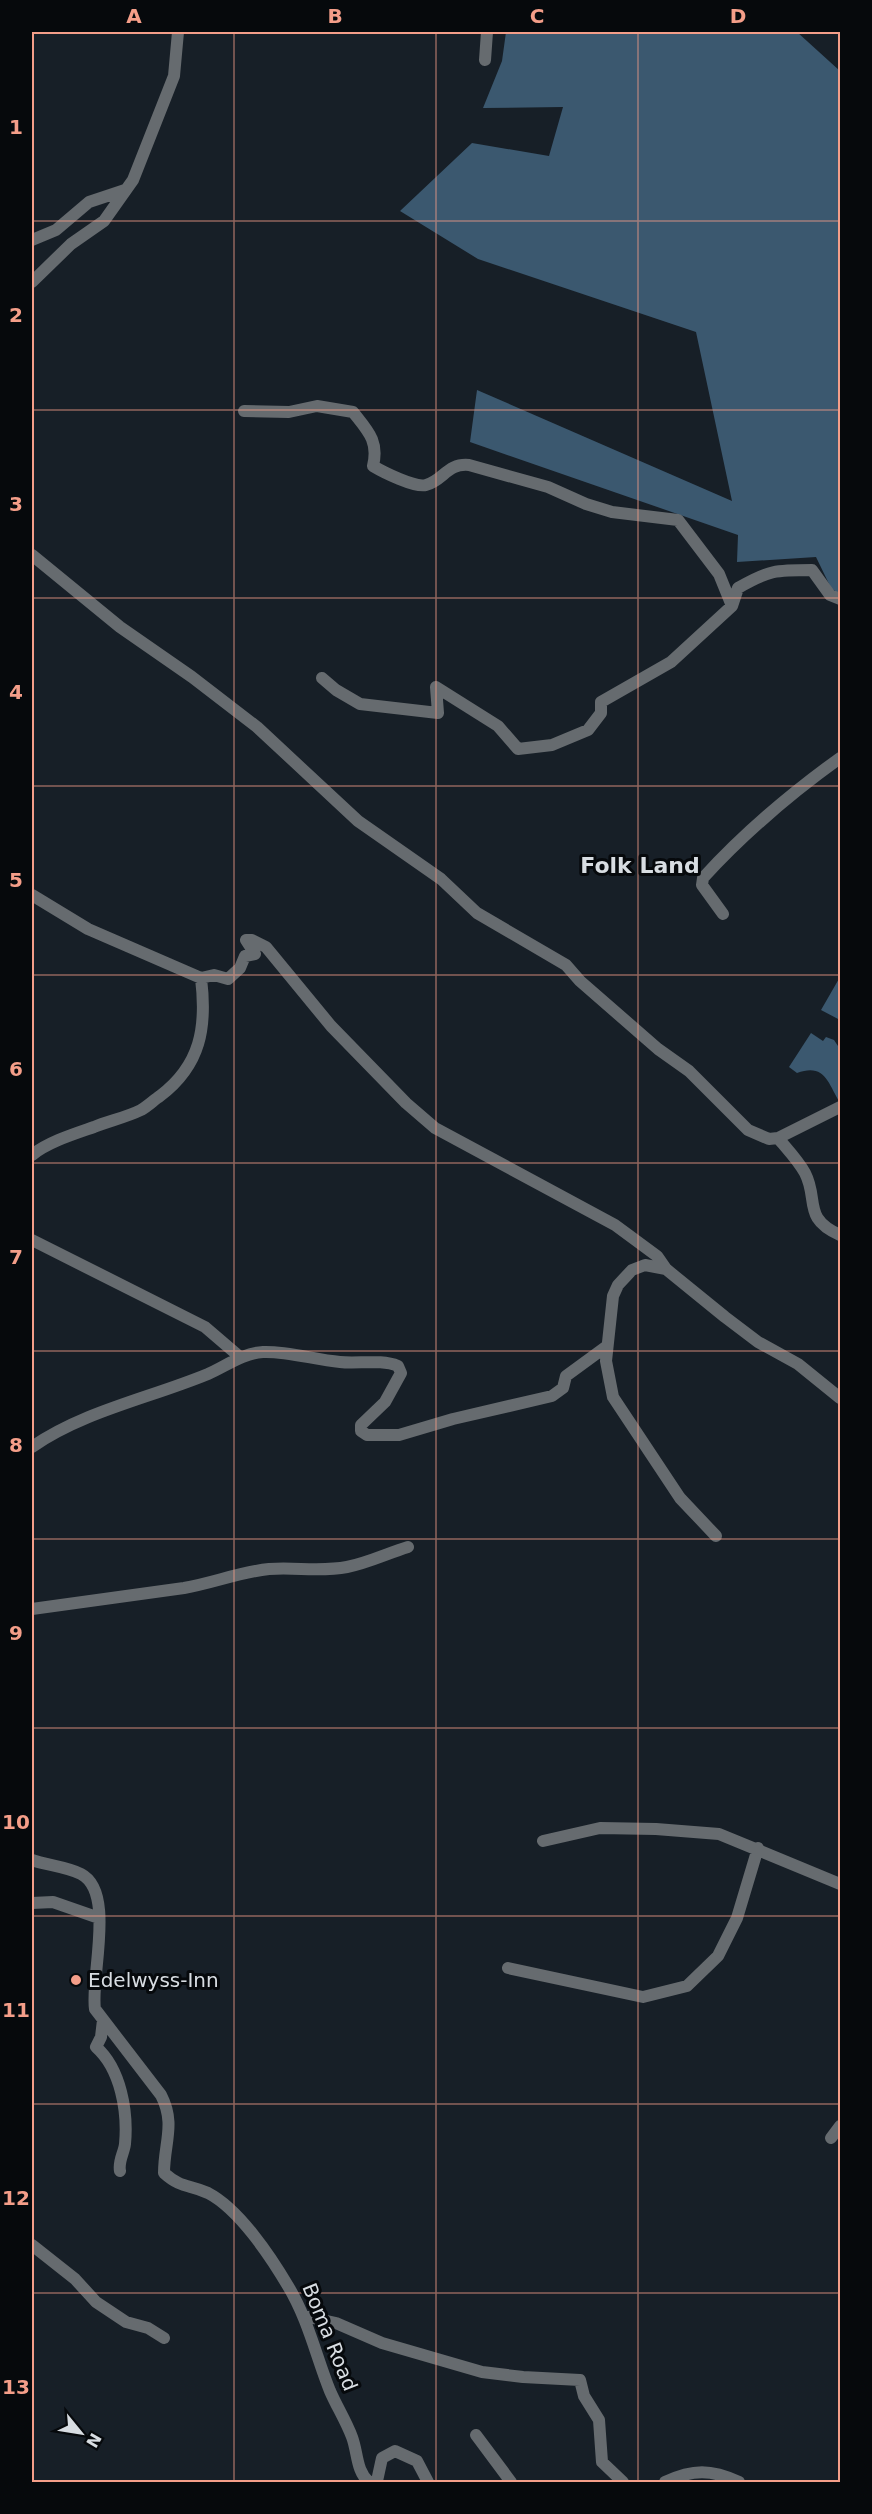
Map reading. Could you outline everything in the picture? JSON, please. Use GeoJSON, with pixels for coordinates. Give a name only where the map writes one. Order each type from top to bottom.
{"type":"FeatureCollection","features":[{"type":"Feature","properties":{"kind":"street"},"geometry":{"type":"LineString","coordinates":[[32,282],[71,244],[104,221],[133,180],[172,84],[178,32]]}},
{"type":"Feature","properties":{"kind":"street"},"geometry":{"type":"LineString","coordinates":[[485,60],[487,32]]}},
{"type":"Feature","properties":{"kind":"street"},"geometry":{"type":"LineString","coordinates":[[32,240],[56,230],[89,202],[124,190]]}},
{"type":"Feature","properties":{"kind":"street"},"geometry":{"type":"LineString","coordinates":[[244,411],[289,412],[317,406],[353,412],[369,432],[376,451],[373,466],[414,485],[426,485],[459,464],[469,465],[548,487],[586,504],[612,512],[678,520],[719,574],[732,606]]}},
{"type":"Feature","properties":{"kind":"street"},"geometry":{"type":"LineString","coordinates":[[32,555],[120,627],[239,712],[358,821],[441,879],[477,913],[566,965],[580,981],[658,1049],[689,1071],[742,1125],[769,1139],[778,1138],[840,1107]]}},
{"type":"Feature","properties":{"kind":"street"},"geometry":{"type":"LineString","coordinates":[[322,678],[336,690],[360,704],[438,713],[436,687],[498,726],[518,749],[552,745],[588,730],[601,713],[601,702],[671,662],[732,606],[738,588],[763,573],[782,570],[812,570],[830,595],[840,599]]}},
{"type":"Feature","properties":{"kind":"street"},"geometry":{"type":"LineString","coordinates":[[723,914],[702,885],[704,878],[752,828],[801,786],[840,758]]}},
{"type":"Feature","properties":{"kind":"street"},"geometry":{"type":"LineString","coordinates":[[32,895],[88,929],[201,978],[214,975],[228,980],[240,968],[245,956],[255,954],[246,940],[252,940],[266,947],[331,1026],[406,1103],[435,1128],[615,1225],[657,1256],[666,1269],[725,1317],[758,1342],[798,1364],[840,1398]]}},
{"type":"Feature","properties":{"kind":"street"},"geometry":{"type":"LineString","coordinates":[[32,1155],[71,1135],[142,1110],[167,1090],[195,1056],[202,1032],[201,978]]}},
{"type":"Feature","properties":{"kind":"street"},"geometry":{"type":"LineString","coordinates":[[778,1138],[806,1175],[816,1216],[832,1232],[840,1235]]}},
{"type":"Feature","properties":{"kind":"street"},"geometry":{"type":"LineString","coordinates":[[32,1240],[205,1327],[240,1357]]}},
{"type":"Feature","properties":{"kind":"street"},"geometry":{"type":"LineString","coordinates":[[666,1269],[645,1265],[632,1270],[618,1285],[613,1296],[606,1361],[613,1397],[680,1498],[716,1536]]}},
{"type":"Feature","properties":{"kind":"street"},"geometry":{"type":"LineString","coordinates":[[32,1447],[44,1438],[81,1421],[208,1374],[240,1357],[262,1352],[341,1363],[357,1361],[398,1366],[402,1373],[386,1402],[360,1428],[367,1435],[399,1435],[453,1419],[552,1396],[560,1392],[566,1376],[607,1346]]}},
{"type":"Feature","properties":{"kind":"street"},"geometry":{"type":"LineString","coordinates":[[32,1610],[184,1588],[233,1575],[271,1569],[312,1570],[349,1567],[408,1547]]}},
{"type":"Feature","properties":{"kind":"street"},"geometry":{"type":"LineString","coordinates":[[543,1841],[600,1828],[656,1829],[719,1834],[758,1848],[840,1884]]}},
{"type":"Feature","properties":{"kind":"street"},"geometry":{"type":"LineString","coordinates":[[508,1968],[644,1997],[687,1986],[718,1956],[737,1918],[758,1848]]}},
{"type":"Feature","properties":{"kind":"street","name":"Boma Road"},"geometry":{"type":"LineString","coordinates":[[32,1860],[80,1873],[89,1880],[94,1889],[100,1934],[93,1996],[95,2009],[161,2095],[168,2109],[168,2142],[164,2173],[176,2183],[207,2193],[224,2204],[242,2222],[278,2270],[304,2316],[330,2391],[352,2438],[362,2476],[371,2482],[377,2481],[382,2458],[395,2451],[417,2461],[428,2482]]}},
{"type":"Feature","properties":{"kind":"street"},"geometry":{"type":"LineString","coordinates":[[32,1903],[53,1902],[99,1918]]}},
{"type":"Feature","properties":{"kind":"street"},"geometry":{"type":"LineString","coordinates":[[103,2020],[101,2037],[96,2047],[104,2053],[115,2072],[125,2119],[125,2145],[119,2165],[120,2171]]}},
{"type":"Feature","properties":{"kind":"street"},"geometry":{"type":"LineString","coordinates":[[831,2138],[840,2126]]}},
{"type":"Feature","properties":{"kind":"street"},"geometry":{"type":"LineString","coordinates":[[32,2245],[75,2279],[96,2302],[126,2322],[148,2328],[165,2338]]}},
{"type":"Feature","properties":{"kind":"street"},"geometry":{"type":"LineString","coordinates":[[304,2316],[336,2323],[381,2343],[482,2372],[580,2380],[584,2396],[599,2420],[602,2462],[623,2482]]}},
{"type":"Feature","properties":{"kind":"street"},"geometry":{"type":"LineString","coordinates":[[476,2435],[511,2482]]}},
{"type":"Feature","properties":{"kind":"street"},"geometry":{"type":"LineString","coordinates":[[665,2482],[694,2472],[716,2472],[740,2482]]}},
{"type":"Feature","properties":{"kind":"shaded area"},"geometry":{"type":"Polygon","coordinates":[[[506,32],[797,32],[840,71],[840,595],[831,588],[816,557],[737,562],[738,535],[470,442],[477,390],[732,501],[696,332],[478,259],[400,211],[472,143],[549,156],[563,107],[483,108],[502,61],[506,32]]]}},
{"type":"Feature","properties":{"kind":"shaded area"},"geometry":{"type":"Polygon","coordinates":[[[840,977],[840,1020],[821,1010],[840,977]]]}},
{"type":"Feature","properties":{"kind":"shaded area"},"geometry":{"type":"Polygon","coordinates":[[[811,1033],[823,1041],[826,1037],[834,1040],[840,1049],[840,1103],[829,1082],[820,1073],[806,1071],[797,1073],[789,1067],[811,1033]]]}},
{"type":"Feature","properties":{"kind":"place","name":"Edelwyss-Inn"},"geometry":{"type":"Point","coordinates":[76,1980]}},
{"type":"Feature","properties":{"kind":"district","name":"Folk Land"},"geometry":{"type":"Point","coordinates":[640,865]}}]}
